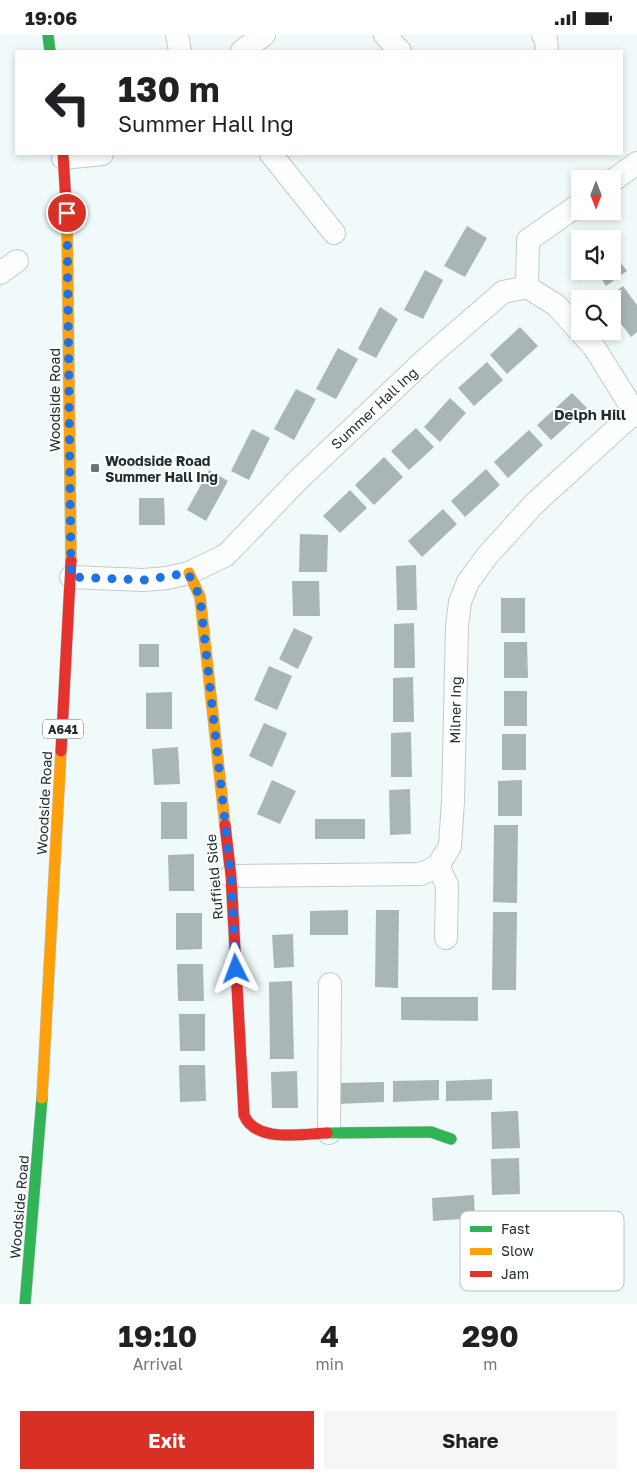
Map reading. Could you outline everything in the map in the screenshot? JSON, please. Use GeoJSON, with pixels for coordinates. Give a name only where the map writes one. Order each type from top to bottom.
{"type":"FeatureCollection","features":[{"type":"Feature","properties":{"kind":"main road"},"geometry":{"type":"LineString","coordinates":[[48,35],[50,50]]}},
{"type":"Feature","properties":{"kind":"main road","name":"Woodside Road"},"geometry":{"type":"LineString","coordinates":[[25,1304],[40,1143],[71,577],[68,231],[63,156]]}},
{"type":"Feature","properties":{"kind":"main road","name":"Ruffield Side"},"geometry":{"type":"LineString","coordinates":[[188,573],[200,597],[231,876],[244,1115],[246,1123],[257,1132],[266,1135],[432,1133],[451,1139]]}},
{"type":"Feature","properties":{"kind":"street"},"geometry":{"type":"LineString","coordinates":[[176,35],[180,50]]}},
{"type":"Feature","properties":{"kind":"street"},"geometry":{"type":"LineString","coordinates":[[243,50],[264,35]]}},
{"type":"Feature","properties":{"kind":"street"},"geometry":{"type":"LineString","coordinates":[[386,35],[399,50]]}},
{"type":"Feature","properties":{"kind":"street"},"geometry":{"type":"LineString","coordinates":[[543,35],[546,39],[546,50]]}},
{"type":"Feature","properties":{"kind":"street"},"geometry":{"type":"LineString","coordinates":[[63,156],[82,155]]}},
{"type":"Feature","properties":{"kind":"street"},"geometry":{"type":"LineString","coordinates":[[272,155],[334,233]]}},
{"type":"Feature","properties":{"kind":"street"},"geometry":{"type":"LineString","coordinates":[[621,175],[637,163]]}},
{"type":"Feature","properties":{"kind":"street"},"geometry":{"type":"LineString","coordinates":[[571,210],[528,240],[527,287],[556,305],[594,347],[636,414]]}},
{"type":"Feature","properties":{"kind":"street","name":"Summer Hall Ing"},"geometry":{"type":"LineString","coordinates":[[71,577],[144,580],[188,573],[226,555],[298,479],[427,358],[503,292],[527,287]]}},
{"type":"Feature","properties":{"kind":"street","name":"Milner Ing"},"geometry":{"type":"LineString","coordinates":[[438,866],[450,846],[453,801],[457,626],[460,602],[468,582],[487,556],[534,504],[636,414]]}},
{"type":"Feature","properties":{"kind":"street"},"geometry":{"type":"LineString","coordinates":[[231,876],[421,874],[438,866],[447,885],[446,937]]}},
{"type":"Feature","properties":{"kind":"street"},"geometry":{"type":"LineString","coordinates":[[329,1133],[330,984]]}},
{"type":"Feature","properties":{"kind":"building"},"geometry":{"type":"Polygon","coordinates":[[[467,226],[487,238],[465,277],[444,266],[467,226]]]}},
{"type":"Feature","properties":{"kind":"building"},"geometry":{"type":"Polygon","coordinates":[[[621,263],[627,271],[621,275],[621,263]]]}},
{"type":"Feature","properties":{"kind":"building"},"geometry":{"type":"Polygon","coordinates":[[[425,270],[443,280],[423,319],[404,310],[425,270]]]}},
{"type":"Feature","properties":{"kind":"building"},"geometry":{"type":"Polygon","coordinates":[[[602,280],[614,280],[606,286],[602,280]]]}},
{"type":"Feature","properties":{"kind":"building"},"geometry":{"type":"Polygon","coordinates":[[[623,286],[637,305],[637,332],[631,337],[621,324],[621,290],[617,290],[623,286]]]}},
{"type":"Feature","properties":{"kind":"building"},"geometry":{"type":"Polygon","coordinates":[[[380,307],[398,319],[376,358],[358,349],[380,307]]]}},
{"type":"Feature","properties":{"kind":"building"},"geometry":{"type":"Polygon","coordinates":[[[520,327],[538,346],[507,374],[490,355],[520,327]]]}},
{"type":"Feature","properties":{"kind":"building"},"geometry":{"type":"Polygon","coordinates":[[[338,348],[358,359],[336,399],[316,389],[338,348]]]}},
{"type":"Feature","properties":{"kind":"building"},"geometry":{"type":"Polygon","coordinates":[[[487,362],[503,380],[474,406],[458,388],[487,362]]]}},
{"type":"Feature","properties":{"kind":"building"},"geometry":{"type":"Polygon","coordinates":[[[296,389],[316,399],[294,440],[274,429],[296,389]]]}},
{"type":"Feature","properties":{"kind":"building"},"geometry":{"type":"Polygon","coordinates":[[[572,393],[587,408],[551,440],[537,425],[572,393]]]}},
{"type":"Feature","properties":{"kind":"building"},"geometry":{"type":"Polygon","coordinates":[[[450,398],[466,413],[440,442],[424,427],[450,398]]]}},
{"type":"Feature","properties":{"kind":"building"},"geometry":{"type":"Polygon","coordinates":[[[416,428],[434,447],[409,470],[391,451],[416,428]]]}},
{"type":"Feature","properties":{"kind":"building"},"geometry":{"type":"Polygon","coordinates":[[[252,429],[270,438],[249,480],[231,471],[252,429]]]}},
{"type":"Feature","properties":{"kind":"building"},"geometry":{"type":"Polygon","coordinates":[[[529,430],[543,445],[508,478],[494,462],[529,430]]]}},
{"type":"Feature","properties":{"kind":"building"},"geometry":{"type":"Polygon","coordinates":[[[384,457],[403,477],[374,505],[355,485],[384,457]]]}},
{"type":"Feature","properties":{"kind":"building"},"geometry":{"type":"Polygon","coordinates":[[[486,469],[500,485],[465,517],[451,501],[486,469]]]}},
{"type":"Feature","properties":{"kind":"building"},"geometry":{"type":"Polygon","coordinates":[[[209,470],[228,481],[206,521],[187,510],[209,470]]]}},
{"type":"Feature","properties":{"kind":"building"},"geometry":{"type":"Polygon","coordinates":[[[350,490],[367,508],[340,533],[323,516],[350,490]]]}},
{"type":"Feature","properties":{"kind":"building"},"geometry":{"type":"Polygon","coordinates":[[[139,498],[164,498],[165,525],[139,525],[139,498]]]}},
{"type":"Feature","properties":{"kind":"building"},"geometry":{"type":"Polygon","coordinates":[[[443,509],[457,524],[422,557],[408,541],[443,509]]]}},
{"type":"Feature","properties":{"kind":"building"},"geometry":{"type":"Polygon","coordinates":[[[300,534],[328,535],[327,572],[299,572],[300,534]]]}},
{"type":"Feature","properties":{"kind":"building"},"geometry":{"type":"Polygon","coordinates":[[[416,565],[417,610],[397,610],[396,566],[416,565]]]}},
{"type":"Feature","properties":{"kind":"building"},"geometry":{"type":"Polygon","coordinates":[[[292,581],[319,581],[320,616],[293,616],[292,581]]]}},
{"type":"Feature","properties":{"kind":"building"},"geometry":{"type":"Polygon","coordinates":[[[501,598],[525,598],[525,633],[501,633],[501,598]]]}},
{"type":"Feature","properties":{"kind":"building"},"geometry":{"type":"Polygon","coordinates":[[[414,623],[415,668],[394,668],[394,624],[414,623]]]}},
{"type":"Feature","properties":{"kind":"building"},"geometry":{"type":"Polygon","coordinates":[[[294,628],[313,637],[298,669],[279,659],[294,628]]]}},
{"type":"Feature","properties":{"kind":"building"},"geometry":{"type":"Polygon","coordinates":[[[504,642],[527,642],[528,678],[504,678],[504,642]]]}},
{"type":"Feature","properties":{"kind":"building"},"geometry":{"type":"Polygon","coordinates":[[[139,644],[159,644],[159,667],[139,667],[139,644]]]}},
{"type":"Feature","properties":{"kind":"building"},"geometry":{"type":"Polygon","coordinates":[[[269,666],[292,676],[277,710],[254,700],[269,666]]]}},
{"type":"Feature","properties":{"kind":"building"},"geometry":{"type":"Polygon","coordinates":[[[413,677],[414,722],[393,722],[393,678],[413,677]]]}},
{"type":"Feature","properties":{"kind":"building"},"geometry":{"type":"Polygon","coordinates":[[[504,691],[527,691],[527,726],[504,726],[504,691]]]}},
{"type":"Feature","properties":{"kind":"building"},"geometry":{"type":"Polygon","coordinates":[[[172,692],[172,729],[146,729],[146,693],[172,692]]]}},
{"type":"Feature","properties":{"kind":"building"},"geometry":{"type":"Polygon","coordinates":[[[264,723],[287,733],[272,767],[249,756],[264,723]]]}},
{"type":"Feature","properties":{"kind":"building"},"geometry":{"type":"Polygon","coordinates":[[[411,732],[412,777],[391,777],[391,733],[411,732]]]}},
{"type":"Feature","properties":{"kind":"building"},"geometry":{"type":"Polygon","coordinates":[[[502,734],[526,734],[526,770],[502,770],[502,734]]]}},
{"type":"Feature","properties":{"kind":"building"},"geometry":{"type":"Polygon","coordinates":[[[178,747],[180,784],[154,785],[152,749],[178,747]]]}},
{"type":"Feature","properties":{"kind":"building"},"geometry":{"type":"Polygon","coordinates":[[[272,780],[296,791],[280,824],[257,814],[272,780]]]}},
{"type":"Feature","properties":{"kind":"building"},"geometry":{"type":"Polygon","coordinates":[[[522,780],[522,816],[498,816],[498,781],[522,780]]]}},
{"type":"Feature","properties":{"kind":"building"},"geometry":{"type":"Polygon","coordinates":[[[410,789],[411,834],[390,835],[389,790],[410,789]]]}},
{"type":"Feature","properties":{"kind":"building"},"geometry":{"type":"Polygon","coordinates":[[[161,802],[187,802],[187,839],[161,839],[161,802]]]}},
{"type":"Feature","properties":{"kind":"building"},"geometry":{"type":"Polygon","coordinates":[[[315,819],[365,819],[365,839],[315,839],[315,819]]]}},
{"type":"Feature","properties":{"kind":"building"},"geometry":{"type":"Polygon","coordinates":[[[494,825],[518,825],[517,903],[493,902],[494,825]]]}},
{"type":"Feature","properties":{"kind":"building"},"geometry":{"type":"Polygon","coordinates":[[[194,854],[194,891],[169,891],[168,855],[194,854]]]}},
{"type":"Feature","properties":{"kind":"building"},"geometry":{"type":"Polygon","coordinates":[[[348,910],[348,935],[310,935],[310,911],[348,910]]]}},
{"type":"Feature","properties":{"kind":"building"},"geometry":{"type":"Polygon","coordinates":[[[376,910],[399,910],[398,988],[375,987],[376,910]]]}},
{"type":"Feature","properties":{"kind":"building"},"geometry":{"type":"Polygon","coordinates":[[[493,912],[517,912],[516,990],[492,990],[493,912]]]}},
{"type":"Feature","properties":{"kind":"building"},"geometry":{"type":"Polygon","coordinates":[[[176,913],[202,913],[202,949],[176,950],[176,913]]]}},
{"type":"Feature","properties":{"kind":"building"},"geometry":{"type":"Polygon","coordinates":[[[293,934],[294,967],[274,968],[272,935],[293,934]]]}},
{"type":"Feature","properties":{"kind":"building"},"geometry":{"type":"Polygon","coordinates":[[[177,964],[203,964],[204,1001],[178,1001],[177,964]]]}},
{"type":"Feature","properties":{"kind":"building"},"geometry":{"type":"Polygon","coordinates":[[[292,981],[294,1059],[270,1059],[269,982],[292,981]]]}},
{"type":"Feature","properties":{"kind":"building"},"geometry":{"type":"Polygon","coordinates":[[[401,997],[478,997],[478,1021],[401,1020],[401,997]]]}},
{"type":"Feature","properties":{"kind":"building"},"geometry":{"type":"Polygon","coordinates":[[[179,1014],[205,1014],[205,1051],[180,1051],[179,1014]]]}},
{"type":"Feature","properties":{"kind":"building"},"geometry":{"type":"Polygon","coordinates":[[[179,1065],[205,1065],[206,1101],[180,1102],[179,1065]]]}},
{"type":"Feature","properties":{"kind":"building"},"geometry":{"type":"Polygon","coordinates":[[[297,1071],[298,1108],[272,1108],[271,1072],[297,1071]]]}},
{"type":"Feature","properties":{"kind":"building"},"geometry":{"type":"Polygon","coordinates":[[[492,1079],[492,1100],[446,1101],[446,1081],[492,1079]]]}},
{"type":"Feature","properties":{"kind":"building"},"geometry":{"type":"Polygon","coordinates":[[[439,1080],[439,1100],[393,1102],[393,1081],[439,1080]]]}},
{"type":"Feature","properties":{"kind":"building"},"geometry":{"type":"Polygon","coordinates":[[[384,1082],[384,1102],[338,1104],[337,1083],[384,1082]]]}},
{"type":"Feature","properties":{"kind":"building"},"geometry":{"type":"Polygon","coordinates":[[[518,1111],[520,1148],[492,1149],[491,1112],[518,1111]]]}},
{"type":"Feature","properties":{"kind":"building"},"geometry":{"type":"Polygon","coordinates":[[[519,1158],[520,1194],[492,1195],[491,1159],[519,1158]]]}},
{"type":"Feature","properties":{"kind":"building"},"geometry":{"type":"Polygon","coordinates":[[[474,1195],[475,1211],[460,1211],[460,1219],[433,1221],[432,1198],[474,1195]]]}},
{"type":"Feature","properties":{"kind":"traffic: fast"},"geometry":{"type":"LineString","coordinates":[[48,35],[50,50]]}},
{"type":"Feature","properties":{"kind":"traffic: fast"},"geometry":{"type":"LineString","coordinates":[[25,1304],[42,1098]]}},
{"type":"Feature","properties":{"kind":"traffic: fast"},"geometry":{"type":"LineString","coordinates":[[327,1133],[431,1132],[451,1139]]}},
{"type":"Feature","properties":{"kind":"traffic: slow"},"geometry":{"type":"LineString","coordinates":[[67,219],[71,561]]}},
{"type":"Feature","properties":{"kind":"traffic: slow"},"geometry":{"type":"LineString","coordinates":[[189,573],[200,597],[225,825]]}},
{"type":"Feature","properties":{"kind":"traffic: slow"},"geometry":{"type":"LineString","coordinates":[[42,1098],[61,751]]}},
{"type":"Feature","properties":{"kind":"traffic: jam"},"geometry":{"type":"LineString","coordinates":[[63,155],[67,219]]}},
{"type":"Feature","properties":{"kind":"traffic: jam"},"geometry":{"type":"LineString","coordinates":[[61,751],[71,561]]}},
{"type":"Feature","properties":{"kind":"traffic: jam"},"geometry":{"type":"LineString","coordinates":[[225,825],[231,876],[244,1115],[250,1124],[258,1130],[269,1133],[280,1135],[327,1133]]}},
{"type":"Feature","properties":{"kind":"place","name":"Woodside Road Summer Hall Ing"},"geometry":{"type":"Point","coordinates":[95,468]}},
{"type":"Feature","properties":{"kind":"district","name":"Delph Hill"},"geometry":{"type":"Point","coordinates":[590,414]}},
{"type":"Feature","properties":{"kind":"route"},"geometry":{"type":"LineString","coordinates":[[67,213],[71,577],[144,580],[167,578],[188,573],[200,597],[231,876],[236,969]]}}]}
